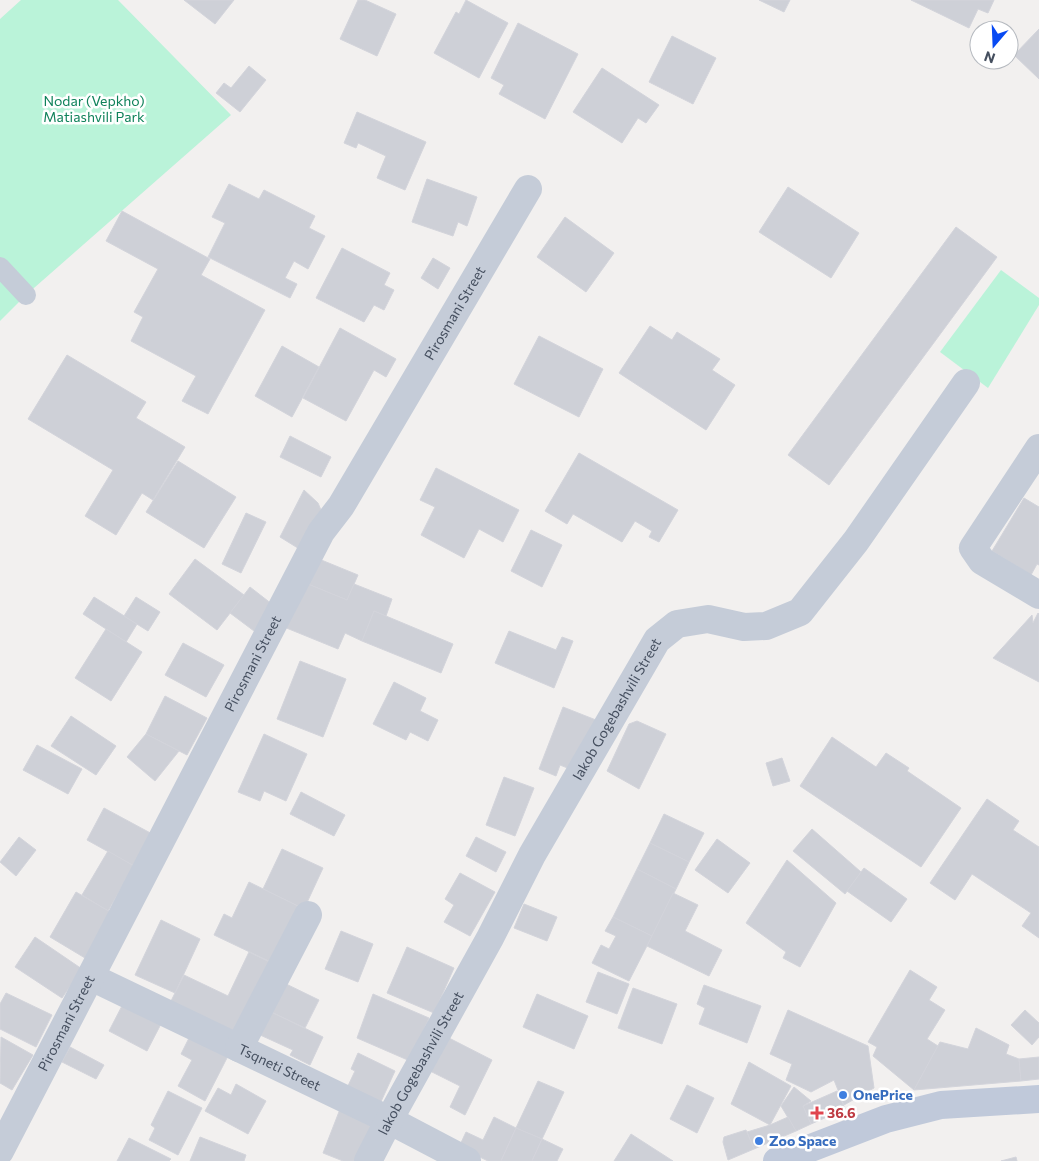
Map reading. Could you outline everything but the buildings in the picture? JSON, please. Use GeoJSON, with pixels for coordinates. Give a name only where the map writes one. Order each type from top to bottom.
{"type":"FeatureCollection","features":[{"type":"Feature","properties":{"kind":"main road"},"geometry":{"type":"LineString","coordinates":[[777,1161],[886,1118],[941,1105],[1039,1099]]}},
{"type":"Feature","properties":{"kind":"street","name":"Pirosmani Street"},"geometry":{"type":"LineString","coordinates":[[0,1151],[321,532],[346,497],[528,189]]}},
{"type":"Feature","properties":{"kind":"street"},"geometry":{"type":"LineString","coordinates":[[0,267],[26,295]]}},
{"type":"Feature","properties":{"kind":"street","name":"Iakob Gogebashvili Street"},"geometry":{"type":"LineString","coordinates":[[368,1161],[490,938],[532,855],[657,640],[677,624],[708,619],[744,627],[766,626],[800,612],[856,541],[966,383]]}},
{"type":"Feature","properties":{"kind":"street"},"geometry":{"type":"LineString","coordinates":[[1032,591],[982,561],[974,548],[984,529],[1039,448]]}},
{"type":"Feature","properties":{"kind":"street"},"geometry":{"type":"LineString","coordinates":[[239,1048],[308,915]]}},
{"type":"Feature","properties":{"kind":"street","name":"Tsqneti Street"},"geometry":{"type":"LineString","coordinates":[[91,977],[389,1120],[467,1161]]}},
{"type":"Feature","properties":{"kind":"green space","name":"Nodar (Vepkho) Matiashvili Park"},"geometry":{"type":"Polygon","coordinates":[[[21,0],[118,0],[231,115],[26,295],[0,321],[0,19],[21,0]]]}},
{"type":"Feature","properties":{"kind":"green space"},"geometry":{"type":"Polygon","coordinates":[[[1001,270],[1039,298],[1039,305],[988,388],[940,352],[1001,270]]]}},
{"type":"Feature","properties":{"kind":"place","name":"OnePrice"},"geometry":{"type":"Point","coordinates":[843,1095]}},
{"type":"Feature","properties":{"kind":"place","name":"36.6"},"geometry":{"type":"Point","coordinates":[817,1113]}},
{"type":"Feature","properties":{"kind":"place","name":"Zoo Space"},"geometry":{"type":"Point","coordinates":[759,1141]}}]}
